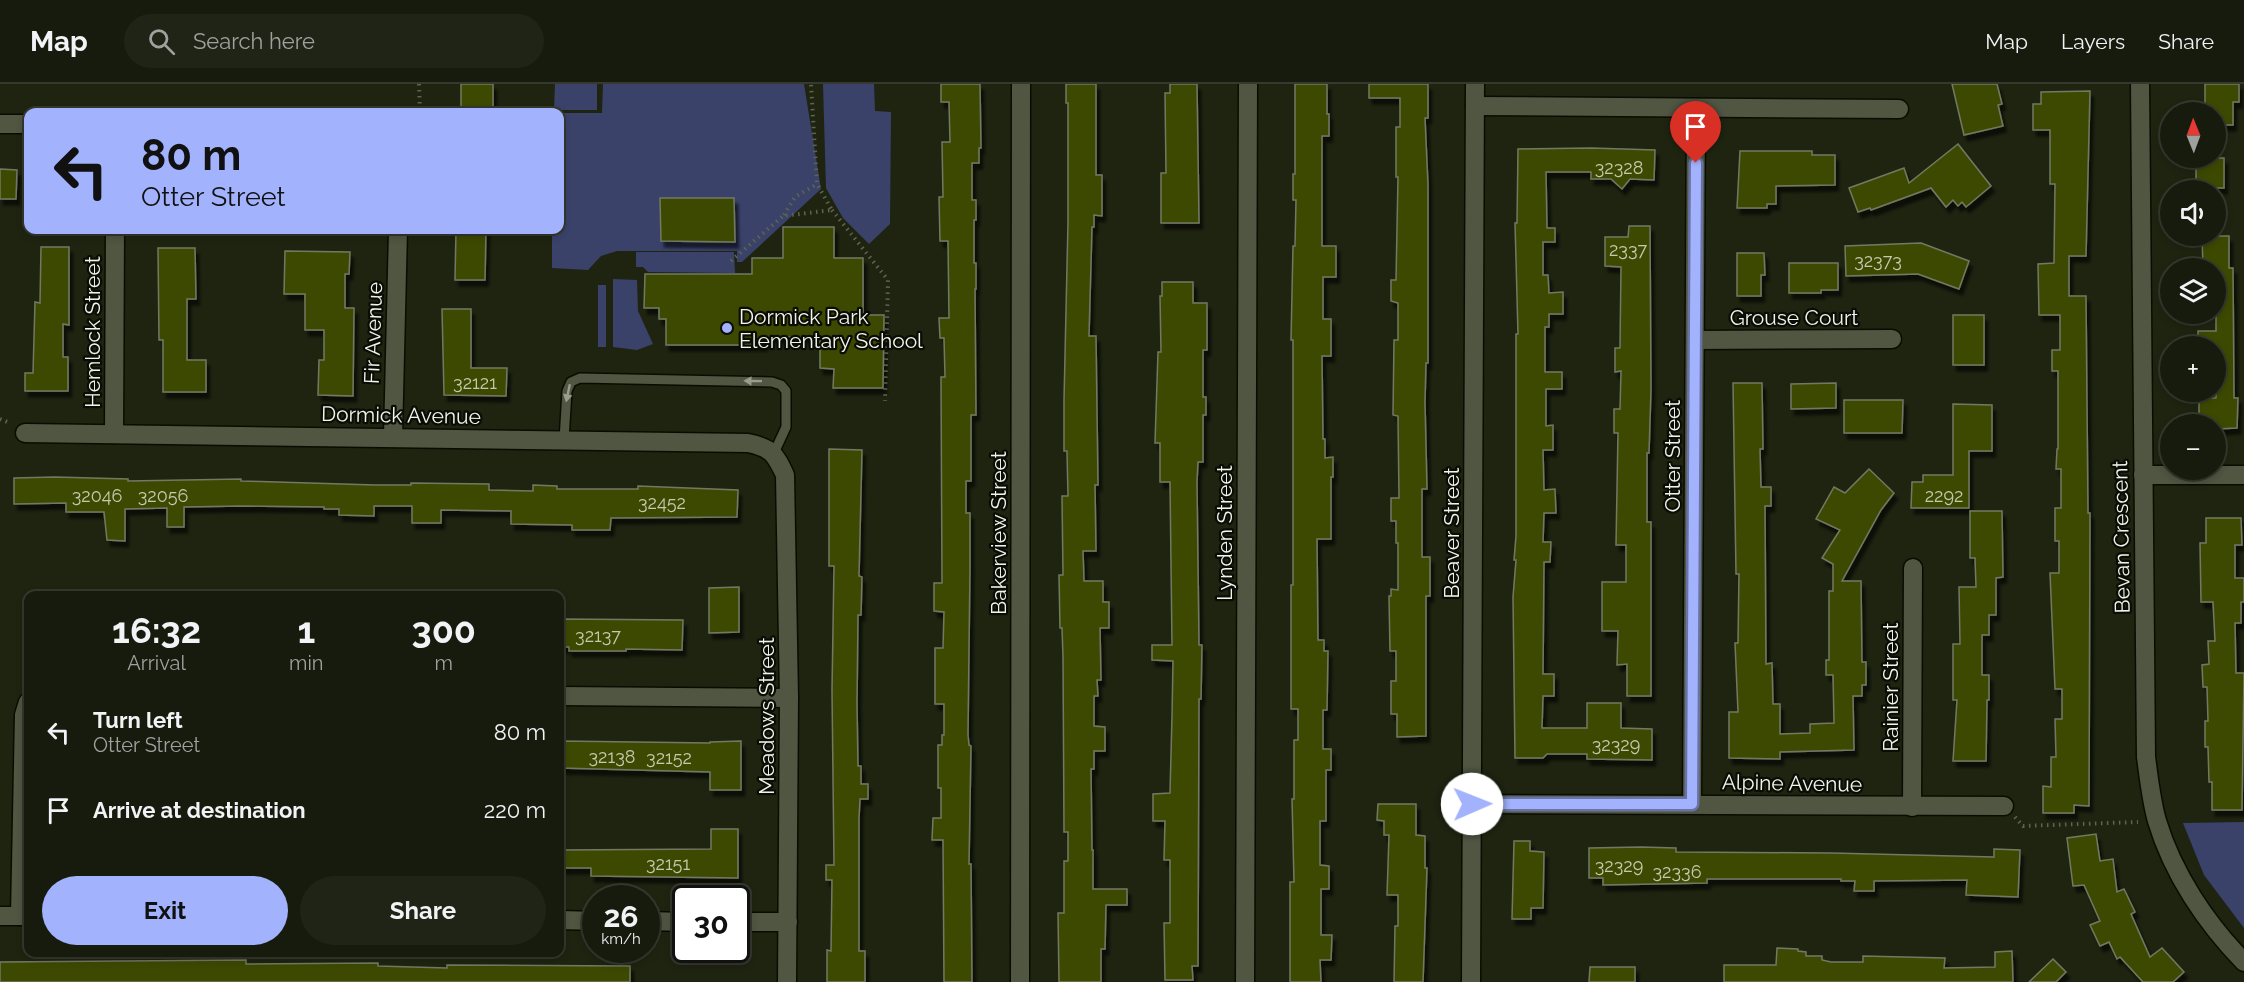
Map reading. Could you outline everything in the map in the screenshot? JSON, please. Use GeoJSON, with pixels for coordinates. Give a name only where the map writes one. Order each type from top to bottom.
{"type":"FeatureCollection","features":[{"type":"Feature","properties":{"kind":"street","name":"Bakerview Street"},"geometry":{"type":"LineString","coordinates":[[1020,982],[1022,84]]}},
{"type":"Feature","properties":{"kind":"street","name":"Lynden Street"},"geometry":{"type":"LineString","coordinates":[[1245,982],[1248,84]]}},
{"type":"Feature","properties":{"kind":"street","name":"Beaver Street"},"geometry":{"type":"LineString","coordinates":[[1471,982],[1475,84]]}},
{"type":"Feature","properties":{"kind":"street","name":"Bevan Crescent"},"geometry":{"type":"LineString","coordinates":[[2140,84],[2146,757],[2150,790],[2158,822],[2183,881],[2220,937],[2244,962]]}},
{"type":"Feature","properties":{"kind":"street"},"geometry":{"type":"LineString","coordinates":[[1475,106],[1899,110]]}},
{"type":"Feature","properties":{"kind":"street","name":"Otter Street"},"geometry":{"type":"LineString","coordinates":[[1692,804],[1696,108]]}},
{"type":"Feature","properties":{"kind":"street"},"geometry":{"type":"LineString","coordinates":[[0,124],[24,124]]}},
{"type":"Feature","properties":{"kind":"street","name":"Hemlock Street"},"geometry":{"type":"LineString","coordinates":[[114,434],[115,234]]}},
{"type":"Feature","properties":{"kind":"street","name":"Fir Avenue"},"geometry":{"type":"LineString","coordinates":[[393,437],[398,234]]}},
{"type":"Feature","properties":{"kind":"street","name":"Grouse Court"},"geometry":{"type":"LineString","coordinates":[[1695,340],[1892,339]]}},
{"type":"Feature","properties":{"kind":"street","name":"Dormick Avenue"},"geometry":{"type":"LineString","coordinates":[[25,433],[748,443],[761,446],[774,453]]}},
{"type":"Feature","properties":{"kind":"street","name":"Meadows Street"},"geometry":{"type":"LineString","coordinates":[[774,453],[785,475],[789,699],[787,982]]}},
{"type":"Feature","properties":{"kind":"street"},"geometry":{"type":"LineString","coordinates":[[2143,475],[2244,475]]}},
{"type":"Feature","properties":{"kind":"street","name":"Rainier Street"},"geometry":{"type":"LineString","coordinates":[[1912,807],[1913,568]]}},
{"type":"Feature","properties":{"kind":"street"},"geometry":{"type":"LineString","coordinates":[[564,696],[789,699]]}},
{"type":"Feature","properties":{"kind":"street"},"geometry":{"type":"LineString","coordinates":[[0,916],[24,916],[24,715]]}},
{"type":"Feature","properties":{"kind":"street","name":"Alpine Avenue"},"geometry":{"type":"LineString","coordinates":[[1472,804],[2004,806]]}},
{"type":"Feature","properties":{"kind":"street"},"geometry":{"type":"LineString","coordinates":[[564,920],[582,921]]}},
{"type":"Feature","properties":{"kind":"street"},"geometry":{"type":"LineString","coordinates":[[750,922],[788,922]]}},
{"type":"Feature","properties":{"kind":"lane"},"geometry":{"type":"LineString","coordinates":[[564,440],[567,391],[571,382],[580,378],[772,382],[781,385],[786,392],[786,427],[774,453]]}},
{"type":"Feature","properties":{"kind":"path"},"geometry":{"type":"LineString","coordinates":[[419,84],[420,108]]}},
{"type":"Feature","properties":{"kind":"path"},"geometry":{"type":"LineString","coordinates":[[812,84],[817,184],[832,210],[888,279],[885,401]]}},
{"type":"Feature","properties":{"kind":"path"},"geometry":{"type":"LineString","coordinates":[[731,261],[783,216],[795,197],[817,184]]}},
{"type":"Feature","properties":{"kind":"path"},"geometry":{"type":"LineString","coordinates":[[783,216],[832,210]]}},
{"type":"Feature","properties":{"kind":"path"},"geometry":{"type":"LineString","coordinates":[[2023,826],[2134,822]]}},
{"type":"Feature","properties":{"kind":"shaded area"},"geometry":{"type":"Polygon","coordinates":[[[555,84],[597,84],[597,110],[554,108],[555,84]]]}},
{"type":"Feature","properties":{"kind":"shaded area"},"geometry":{"type":"Polygon","coordinates":[[[603,84],[804,84],[821,189],[742,262],[737,262],[737,251],[617,251],[601,256],[588,270],[552,268],[552,234],[564,234],[564,113],[602,113],[603,84]]]}},
{"type":"Feature","properties":{"kind":"shaded area"},"geometry":{"type":"Polygon","coordinates":[[[823,84],[874,84],[875,111],[891,112],[890,224],[869,244],[843,218],[826,188],[823,84]]]}},
{"type":"Feature","properties":{"kind":"shaded area"},"geometry":{"type":"Polygon","coordinates":[[[636,252],[734,252],[735,273],[648,272],[643,267],[636,267],[636,252]]]}},
{"type":"Feature","properties":{"kind":"shaded area"},"geometry":{"type":"Polygon","coordinates":[[[613,279],[637,280],[638,311],[653,344],[637,350],[613,347],[613,279]]]}},
{"type":"Feature","properties":{"kind":"shaded area"},"geometry":{"type":"Polygon","coordinates":[[[598,285],[606,285],[606,347],[598,347],[598,285]]]}},
{"type":"Feature","properties":{"kind":"shaded area"},"geometry":{"type":"Polygon","coordinates":[[[2244,822],[2244,928],[2204,875],[2183,823],[2244,822]]]}},
{"type":"Feature","properties":{"kind":"building"},"geometry":{"type":"Polygon","coordinates":[[[461,84],[493,84],[493,108],[461,108],[461,84]]]}},
{"type":"Feature","properties":{"kind":"building"},"geometry":{"type":"Polygon","coordinates":[[[941,84],[980,84],[981,148],[979,148],[979,163],[972,163],[972,200],[976,200],[974,263],[976,263],[976,415],[971,415],[971,481],[966,481],[966,513],[970,513],[968,735],[971,746],[969,864],[971,864],[972,982],[944,982],[943,840],[932,840],[933,818],[941,818],[938,745],[942,745],[942,735],[944,735],[944,704],[935,704],[935,648],[943,648],[944,612],[934,611],[934,583],[942,583],[941,377],[945,377],[944,338],[940,338],[939,318],[949,318],[948,241],[940,241],[939,197],[943,197],[942,142],[950,142],[949,102],[941,102],[941,84]]]}},
{"type":"Feature","properties":{"kind":"building"},"geometry":{"type":"Polygon","coordinates":[[[1066,84],[1096,84],[1096,175],[1102,175],[1102,216],[1094,215],[1094,227],[1092,227],[1089,336],[1096,336],[1098,485],[1095,485],[1096,551],[1083,551],[1084,581],[1103,581],[1103,602],[1109,602],[1109,628],[1100,628],[1101,680],[1097,680],[1098,696],[1094,696],[1094,726],[1105,727],[1105,751],[1094,751],[1094,769],[1091,769],[1093,889],[1127,889],[1127,905],[1106,905],[1105,949],[1101,949],[1101,982],[1059,982],[1058,913],[1064,913],[1064,861],[1068,861],[1068,832],[1064,832],[1063,657],[1059,575],[1063,575],[1062,496],[1068,496],[1067,451],[1064,451],[1068,222],[1066,84]]]}},
{"type":"Feature","properties":{"kind":"building"},"geometry":{"type":"Polygon","coordinates":[[[1170,84],[1197,84],[1199,223],[1161,223],[1161,173],[1166,173],[1165,93],[1170,93],[1170,84]]]}},
{"type":"Feature","properties":{"kind":"building"},"geometry":{"type":"Polygon","coordinates":[[[1295,84],[1327,84],[1329,136],[1322,136],[1322,246],[1336,246],[1336,277],[1323,277],[1323,319],[1331,319],[1331,356],[1322,356],[1325,458],[1333,457],[1331,539],[1317,539],[1318,640],[1324,640],[1324,651],[1328,651],[1327,710],[1323,710],[1323,749],[1331,749],[1331,770],[1326,770],[1326,821],[1320,821],[1320,865],[1329,866],[1329,889],[1321,889],[1321,935],[1332,935],[1331,960],[1320,960],[1321,982],[1290,982],[1290,882],[1294,882],[1292,799],[1294,799],[1294,740],[1298,740],[1298,709],[1291,709],[1293,340],[1291,340],[1296,200],[1293,200],[1295,84]]]}},
{"type":"Feature","properties":{"kind":"building"},"geometry":{"type":"Polygon","coordinates":[[[1369,84],[1428,84],[1428,118],[1425,118],[1428,185],[1428,363],[1426,363],[1425,402],[1427,489],[1422,489],[1422,557],[1430,557],[1430,596],[1426,596],[1426,736],[1397,737],[1397,714],[1391,714],[1391,681],[1396,681],[1396,651],[1390,651],[1389,596],[1391,596],[1391,589],[1398,590],[1398,543],[1396,543],[1396,521],[1391,521],[1391,498],[1399,498],[1398,416],[1393,415],[1394,340],[1398,340],[1398,303],[1391,301],[1391,280],[1396,280],[1398,177],[1396,177],[1396,127],[1400,127],[1400,98],[1369,98],[1369,84]]]}},
{"type":"Feature","properties":{"kind":"building"},"geometry":{"type":"Polygon","coordinates":[[[1952,84],[1997,84],[2002,104],[1998,105],[2003,126],[1964,135],[1952,84]]]}},
{"type":"Feature","properties":{"kind":"building"},"geometry":{"type":"Polygon","coordinates":[[[2205,84],[2239,84],[2239,102],[2233,102],[2233,125],[2226,125],[2226,102],[2205,102],[2205,84]]]}},
{"type":"Feature","properties":{"kind":"building"},"geometry":{"type":"Polygon","coordinates":[[[2090,91],[2086,256],[2069,256],[2069,296],[2086,296],[2088,513],[2090,513],[2089,806],[2074,805],[2074,813],[2043,813],[2043,786],[2051,787],[2051,757],[2056,757],[2055,719],[2062,719],[2062,689],[2055,689],[2050,573],[2059,573],[2059,541],[2055,541],[2055,508],[2061,508],[2061,469],[2056,469],[2058,371],[2052,371],[2052,350],[2060,350],[2060,315],[2039,315],[2038,264],[2054,263],[2055,184],[2050,184],[2050,130],[2033,130],[2033,104],[2041,104],[2041,92],[2090,91]]]}},
{"type":"Feature","properties":{"kind":"building"},"geometry":{"type":"Polygon","coordinates":[[[1958,144],[1991,186],[1966,207],[1962,202],[1958,206],[1953,200],[1946,207],[1931,188],[1871,210],[1870,208],[1858,212],[1849,188],[1904,168],[1909,183],[1958,144]]]}},
{"type":"Feature","properties":{"kind":"building"},"geometry":{"type":"Polygon","coordinates":[[[1518,149],[1655,150],[1654,180],[1630,179],[1622,189],[1611,179],[1591,179],[1591,172],[1546,172],[1547,228],[1555,228],[1555,242],[1543,242],[1543,275],[1548,275],[1549,293],[1563,292],[1563,314],[1549,314],[1549,327],[1545,327],[1545,372],[1562,372],[1562,389],[1546,389],[1546,426],[1553,425],[1553,450],[1543,450],[1544,490],[1555,489],[1556,513],[1544,513],[1543,542],[1551,542],[1550,562],[1544,562],[1543,674],[1554,674],[1554,696],[1543,696],[1542,728],[1587,728],[1587,703],[1621,703],[1621,728],[1652,729],[1652,760],[1587,759],[1587,754],[1547,754],[1543,758],[1515,758],[1513,597],[1516,560],[1514,560],[1516,334],[1518,334],[1515,223],[1517,223],[1518,149]]]}},
{"type":"Feature","properties":{"kind":"building"},"geometry":{"type":"Polygon","coordinates":[[[1740,151],[1812,151],[1812,155],[1835,155],[1835,185],[1776,186],[1776,204],[1767,204],[1767,208],[1737,208],[1740,151]]]}},
{"type":"Feature","properties":{"kind":"building"},"geometry":{"type":"Polygon","coordinates":[[[2196,168],[2224,168],[2224,180],[2196,180],[2196,168]]]}},
{"type":"Feature","properties":{"kind":"building"},"geometry":{"type":"Polygon","coordinates":[[[0,169],[17,170],[16,199],[0,199],[0,169]]]}},
{"type":"Feature","properties":{"kind":"building"},"geometry":{"type":"Polygon","coordinates":[[[660,198],[734,198],[735,242],[661,241],[660,198]]]}},
{"type":"Feature","properties":{"kind":"building"},"geometry":{"type":"Polygon","coordinates":[[[1629,226],[1650,226],[1651,390],[1649,453],[1647,453],[1647,522],[1651,522],[1651,696],[1627,696],[1627,664],[1617,665],[1618,631],[1602,631],[1602,582],[1626,582],[1626,545],[1616,545],[1618,433],[1614,433],[1614,409],[1620,409],[1621,371],[1615,372],[1615,348],[1620,348],[1621,267],[1605,266],[1605,237],[1628,237],[1629,226]]]}},
{"type":"Feature","properties":{"kind":"building"},"geometry":{"type":"Polygon","coordinates":[[[783,227],[834,227],[834,258],[863,258],[863,315],[884,315],[883,388],[833,388],[834,369],[820,368],[820,337],[764,337],[764,345],[666,345],[666,319],[659,319],[659,308],[644,308],[645,274],[752,274],[752,258],[783,258],[783,227]]]}},
{"type":"Feature","properties":{"kind":"building"},"geometry":{"type":"Polygon","coordinates":[[[456,234],[486,234],[485,280],[455,280],[456,234]]]}},
{"type":"Feature","properties":{"kind":"building"},"geometry":{"type":"Polygon","coordinates":[[[2226,236],[2229,236],[2229,268],[2233,268],[2234,398],[2238,398],[2237,428],[2226,429],[2226,414],[2199,414],[2199,402],[2226,402],[2226,336],[2198,336],[2198,331],[2216,331],[2216,324],[2226,324],[2226,258],[2203,258],[2202,246],[2226,246],[2226,236]]]}},
{"type":"Feature","properties":{"kind":"building"},"geometry":{"type":"Polygon","coordinates":[[[1921,243],[1969,261],[1959,289],[1918,274],[1846,276],[1845,246],[1921,243]]]}},
{"type":"Feature","properties":{"kind":"building"},"geometry":{"type":"Polygon","coordinates":[[[41,247],[69,247],[69,325],[63,324],[63,357],[68,357],[68,391],[25,391],[25,373],[33,373],[35,302],[40,303],[41,247]]]}},
{"type":"Feature","properties":{"kind":"building"},"geometry":{"type":"Polygon","coordinates":[[[158,248],[195,248],[196,299],[187,299],[187,360],[206,360],[206,392],[163,392],[163,340],[159,340],[158,248]]]}},
{"type":"Feature","properties":{"kind":"building"},"geometry":{"type":"Polygon","coordinates":[[[285,251],[350,252],[349,274],[345,274],[345,308],[354,308],[353,396],[318,395],[319,360],[324,360],[324,330],[305,330],[305,294],[284,294],[285,251]]]}},
{"type":"Feature","properties":{"kind":"building"},"geometry":{"type":"Polygon","coordinates":[[[1737,253],[1764,253],[1765,275],[1761,275],[1761,296],[1737,296],[1737,253]]]}},
{"type":"Feature","properties":{"kind":"building"},"geometry":{"type":"Polygon","coordinates":[[[1789,263],[1838,263],[1838,290],[1821,290],[1821,293],[1789,293],[1789,263]]]}},
{"type":"Feature","properties":{"kind":"building"},"geometry":{"type":"Polygon","coordinates":[[[1162,282],[1193,282],[1193,303],[1207,303],[1207,350],[1203,350],[1203,397],[1206,397],[1206,415],[1203,415],[1203,462],[1198,462],[1197,482],[1199,645],[1202,645],[1201,699],[1199,699],[1198,966],[1192,966],[1193,980],[1165,980],[1164,923],[1170,923],[1170,860],[1164,860],[1165,821],[1153,821],[1153,794],[1170,793],[1173,661],[1152,660],[1152,645],[1172,645],[1170,482],[1160,482],[1160,443],[1155,443],[1158,352],[1161,352],[1162,282]]]}},
{"type":"Feature","properties":{"kind":"building"},"geometry":{"type":"Polygon","coordinates":[[[442,309],[471,309],[471,368],[507,368],[506,396],[444,395],[442,309]]]}},
{"type":"Feature","properties":{"kind":"building"},"geometry":{"type":"Polygon","coordinates":[[[1953,315],[1984,315],[1984,365],[1953,365],[1953,315]]]}},
{"type":"Feature","properties":{"kind":"building"},"geometry":{"type":"Polygon","coordinates":[[[1733,383],[1762,383],[1761,487],[1771,487],[1771,506],[1765,506],[1766,664],[1772,663],[1773,704],[1780,704],[1780,734],[1810,733],[1810,724],[1834,723],[1833,675],[1826,675],[1826,660],[1829,660],[1829,591],[1833,591],[1833,564],[1822,558],[1840,530],[1816,519],[1834,487],[1845,493],[1869,469],[1894,493],[1881,510],[1842,581],[1861,581],[1862,662],[1866,662],[1866,685],[1862,685],[1862,696],[1853,696],[1854,750],[1780,752],[1780,759],[1729,758],[1729,712],[1738,712],[1735,643],[1738,643],[1739,574],[1736,574],[1733,383]]]}},
{"type":"Feature","properties":{"kind":"building"},"geometry":{"type":"Polygon","coordinates":[[[1836,383],[1836,408],[1791,409],[1791,384],[1836,383]]]}},
{"type":"Feature","properties":{"kind":"building"},"geometry":{"type":"Polygon","coordinates":[[[1844,400],[1903,400],[1902,433],[1844,433],[1844,400]]]}},
{"type":"Feature","properties":{"kind":"building"},"geometry":{"type":"Polygon","coordinates":[[[1953,404],[1992,405],[1992,451],[1969,451],[1969,508],[1911,508],[1912,482],[1923,482],[1923,475],[1953,475],[1953,404]]]}},
{"type":"Feature","properties":{"kind":"building"},"geometry":{"type":"Polygon","coordinates":[[[829,449],[862,450],[859,576],[862,577],[861,615],[858,615],[857,704],[858,766],[861,766],[861,784],[868,784],[868,799],[860,799],[859,818],[859,951],[865,951],[865,982],[827,982],[827,950],[831,951],[832,880],[826,880],[826,865],[834,865],[832,690],[834,566],[829,566],[829,449]]]}},
{"type":"Feature","properties":{"kind":"building"},"geometry":{"type":"Polygon","coordinates":[[[14,478],[128,479],[128,481],[241,479],[241,481],[375,485],[489,484],[489,490],[533,491],[533,485],[557,486],[557,489],[638,489],[638,486],[738,490],[737,517],[611,518],[610,530],[572,530],[572,525],[511,524],[511,511],[441,510],[441,523],[412,523],[412,506],[374,506],[374,516],[339,515],[339,509],[324,509],[324,507],[184,507],[184,527],[167,527],[167,508],[125,509],[125,541],[107,540],[104,512],[66,512],[66,503],[14,504],[14,478]]]}},
{"type":"Feature","properties":{"kind":"building"},"geometry":{"type":"Polygon","coordinates":[[[1970,511],[2002,511],[2003,577],[1996,578],[1996,615],[1989,615],[1989,635],[1982,635],[1982,675],[1989,675],[1986,761],[1953,761],[1957,700],[1953,700],[1953,644],[1960,644],[1959,587],[1976,587],[1975,558],[1970,558],[1970,511]]]}},
{"type":"Feature","properties":{"kind":"building"},"geometry":{"type":"Polygon","coordinates":[[[2206,518],[2241,518],[2242,545],[2235,545],[2235,578],[2244,578],[2244,602],[2241,602],[2241,623],[2235,623],[2236,673],[2244,673],[2242,810],[2212,810],[2212,782],[2209,782],[2208,747],[2205,747],[2205,721],[2208,721],[2207,687],[2203,687],[2202,665],[2209,664],[2208,641],[2215,641],[2213,602],[2201,602],[2200,543],[2206,543],[2206,518]]]}},
{"type":"Feature","properties":{"kind":"building"},"geometry":{"type":"Polygon","coordinates":[[[739,587],[739,632],[709,633],[709,588],[739,587]]]}},
{"type":"Feature","properties":{"kind":"building"},"geometry":{"type":"Polygon","coordinates":[[[564,619],[683,620],[682,650],[569,651],[569,647],[564,647],[564,619]]]}},
{"type":"Feature","properties":{"kind":"building"},"geometry":{"type":"Polygon","coordinates":[[[564,741],[710,743],[741,741],[741,790],[710,790],[710,772],[564,768],[564,741]]]}},
{"type":"Feature","properties":{"kind":"building"},"geometry":{"type":"Polygon","coordinates":[[[1378,804],[1416,804],[1416,835],[1425,836],[1425,868],[1427,868],[1423,982],[1394,982],[1398,895],[1387,895],[1389,835],[1384,835],[1384,821],[1377,820],[1378,804]]]}},
{"type":"Feature","properties":{"kind":"building"},"geometry":{"type":"Polygon","coordinates":[[[711,829],[738,829],[738,878],[591,876],[591,868],[564,868],[564,850],[711,849],[711,829]]]}},
{"type":"Feature","properties":{"kind":"building"},"geometry":{"type":"Polygon","coordinates":[[[2096,834],[2100,861],[2113,859],[2117,892],[2124,889],[2135,912],[2131,914],[2150,957],[2162,948],[2184,972],[2173,982],[2143,982],[2120,957],[2117,959],[2109,942],[2100,946],[2090,925],[2100,921],[2084,885],[2073,886],[2067,838],[2096,834]]]}},
{"type":"Feature","properties":{"kind":"building"},"geometry":{"type":"Polygon","coordinates":[[[1514,841],[1530,841],[1530,851],[1544,852],[1543,908],[1531,908],[1531,919],[1512,919],[1514,841]]]}},
{"type":"Feature","properties":{"kind":"building"},"geometry":{"type":"Polygon","coordinates":[[[1589,848],[1676,848],[1676,852],[1994,857],[1994,849],[2020,850],[2018,897],[1966,895],[1967,880],[1874,881],[1874,891],[1854,891],[1855,881],[1841,881],[1841,879],[1707,879],[1707,883],[1603,885],[1603,878],[1589,878],[1589,848]]]}},
{"type":"Feature","properties":{"kind":"building"},"geometry":{"type":"Polygon","coordinates":[[[1777,948],[1798,949],[1798,951],[1806,952],[1806,956],[1822,956],[1822,960],[1831,962],[1863,962],[1863,956],[1945,958],[1944,968],[1995,967],[1995,952],[2012,951],[2013,982],[1724,982],[1724,965],[1776,965],[1777,948]]]}},
{"type":"Feature","properties":{"kind":"building"},"geometry":{"type":"Polygon","coordinates":[[[2053,959],[2066,972],[2056,982],[2029,982],[2053,959]]]}},
{"type":"Feature","properties":{"kind":"building"},"geometry":{"type":"Polygon","coordinates":[[[246,960],[246,964],[378,963],[378,966],[447,968],[447,965],[630,966],[630,982],[0,982],[0,962],[246,960]]]}},
{"type":"Feature","properties":{"kind":"building"},"geometry":{"type":"Polygon","coordinates":[[[1590,967],[1635,967],[1635,982],[1589,982],[1590,967]]]}},
{"type":"Feature","properties":{"kind":"place","name":"Dormick Park Elementary School"},"geometry":{"type":"Point","coordinates":[727,328]}},
{"type":"Feature","properties":{"kind":"route"},"geometry":{"type":"LineString","coordinates":[[1472,804],[1692,804],[1696,163]]}}]}
